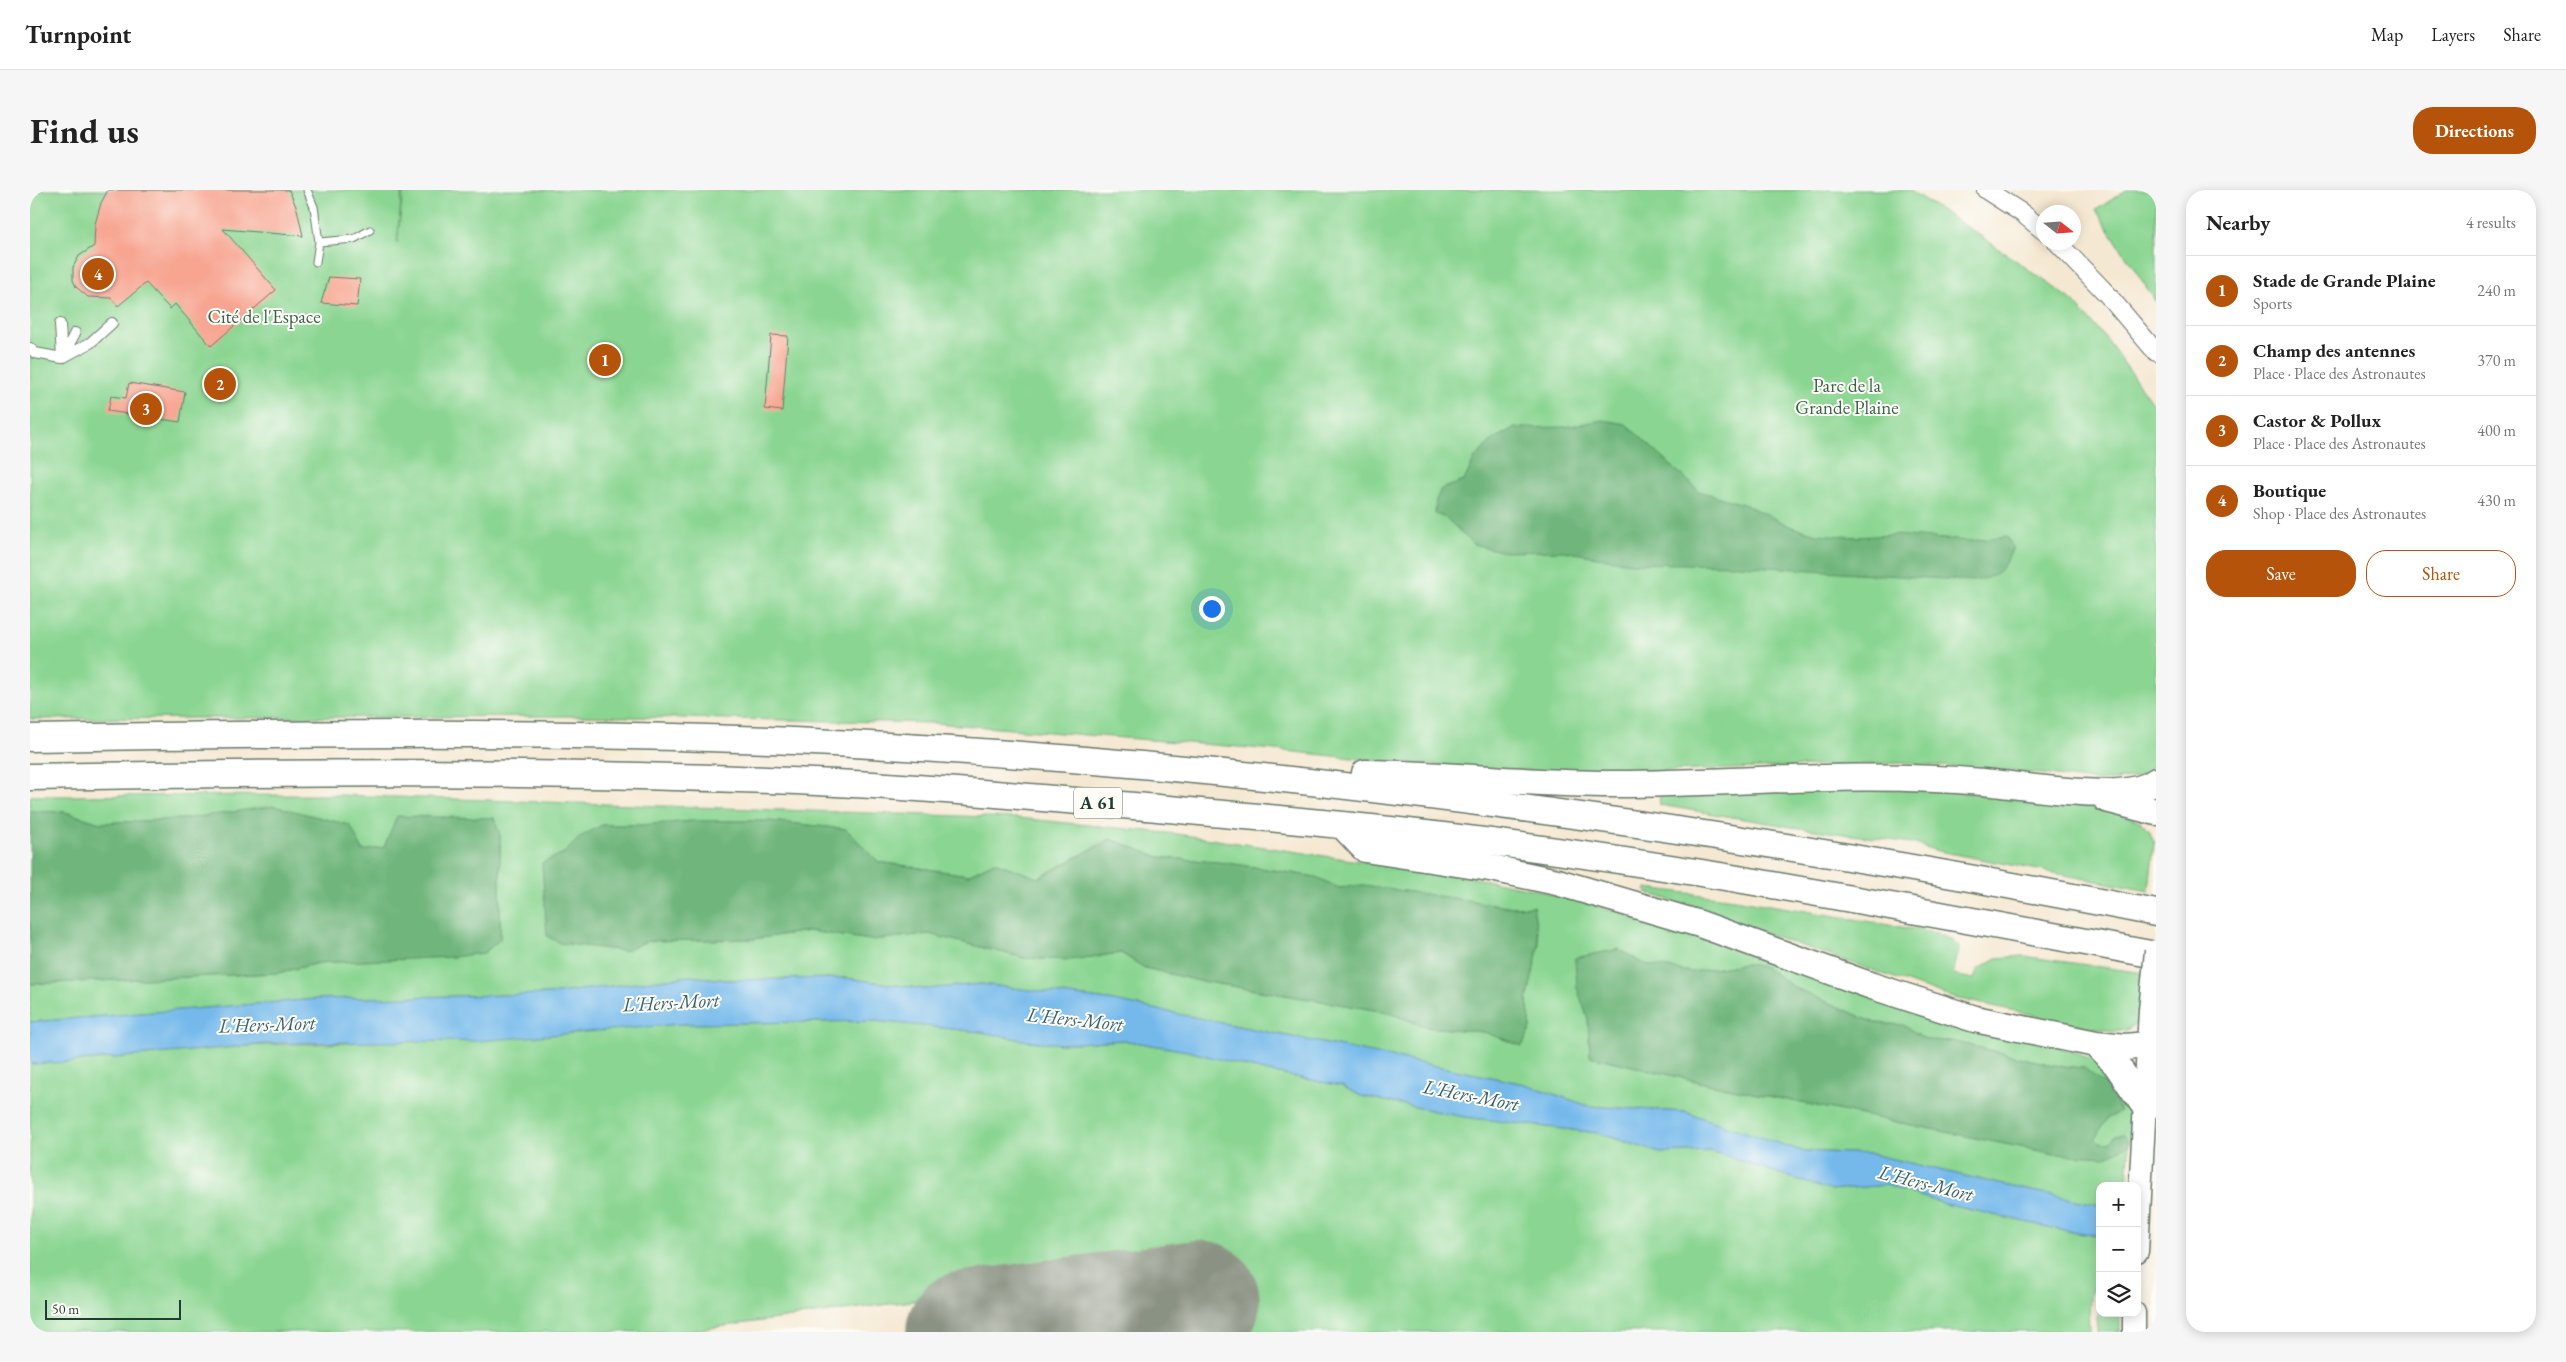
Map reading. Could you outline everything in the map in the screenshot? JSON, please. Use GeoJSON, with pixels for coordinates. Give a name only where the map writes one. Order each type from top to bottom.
{"type":"FeatureCollection","features":[{"type":"Feature","properties":{"kind":"highway","name":"A 61"},"geometry":{"type":"LineString","coordinates":[[30,738],[465,733],[668,737],[900,747],[1217,771],[1435,796],[1674,829],[1957,876],[2156,913]]}},
{"type":"Feature","properties":{"kind":"highway"},"geometry":{"type":"LineString","coordinates":[[1217,771],[1404,773],[1472,780],[1620,784],[1839,776],[1912,777],[2077,792],[2138,790],[2156,781]]}},
{"type":"Feature","properties":{"kind":"highway","name":"A 61"},"geometry":{"type":"LineString","coordinates":[[30,777],[462,773],[825,783],[966,791],[1343,826],[1666,867],[1892,905],[2156,955]]}},
{"type":"Feature","properties":{"kind":"highway"},"geometry":{"type":"LineString","coordinates":[[2077,792],[2156,812]]}},
{"type":"Feature","properties":{"kind":"highway"},"geometry":{"type":"LineString","coordinates":[[1343,826],[1365,849],[1496,868],[1574,886],[1700,924],[1872,986],[1975,1019],[2096,1044],[2126,1047],[2153,1045]]}},
{"type":"Feature","properties":{"kind":"highway"},"geometry":{"type":"LineString","coordinates":[[2096,1044],[2116,1064],[2146,1108]]}},
{"type":"Feature","properties":{"kind":"main road"},"geometry":{"type":"LineString","coordinates":[[2138,1227],[2146,1108],[2153,1045],[2150,1010],[2156,951]]}},
{"type":"Feature","properties":{"kind":"main road"},"geometry":{"type":"LineString","coordinates":[[2134,1317],[2134,1332]]}},
{"type":"Feature","properties":{"kind":"street"},"geometry":{"type":"LineString","coordinates":[[1986,190],[2036,225]]}},
{"type":"Feature","properties":{"kind":"street"},"geometry":{"type":"LineString","coordinates":[[2065,250],[2106,293],[2156,352]]}},
{"type":"Feature","properties":{"kind":"street"},"geometry":{"type":"LineString","coordinates":[[30,348],[35,353],[62,358],[90,343],[112,323]]}},
{"type":"Feature","properties":{"kind":"street"},"geometry":{"type":"LineString","coordinates":[[60,324],[62,358]]}},
{"type":"Feature","properties":{"kind":"street"},"geometry":{"type":"LineString","coordinates":[[62,358],[75,333]]}},
{"type":"Feature","properties":{"kind":"lane"},"geometry":{"type":"LineString","coordinates":[[307,190],[314,207],[319,242],[316,262]]}},
{"type":"Feature","properties":{"kind":"lane"},"geometry":{"type":"LineString","coordinates":[[319,242],[354,239],[370,230]]}},
{"type":"Feature","properties":{"kind":"green space"},"geometry":{"type":"Polygon","coordinates":[[[30,190],[402,190],[397,244],[403,190],[1909,190],[1975,232],[2072,300],[2108,341],[2156,408],[2156,763],[2139,777],[2098,782],[2043,774],[1903,763],[1584,774],[1390,762],[1276,750],[935,723],[578,716],[30,719],[30,190]]]}},
{"type":"Feature","properties":{"kind":"green space"},"geometry":{"type":"Polygon","coordinates":[[[2126,190],[2156,190],[2156,302],[2096,210],[2126,190]]]}},
{"type":"Feature","properties":{"kind":"green space"},"geometry":{"type":"Polygon","coordinates":[[[1602,420],[1626,424],[1699,491],[1746,505],[1792,527],[1817,534],[1856,537],[1893,535],[1970,541],[2007,537],[2013,547],[2003,567],[1994,575],[1972,581],[1738,565],[1630,563],[1564,551],[1504,552],[1473,544],[1446,518],[1435,514],[1436,500],[1441,489],[1464,481],[1475,458],[1493,439],[1514,428],[1565,427],[1602,420]]]}},
{"type":"Feature","properties":{"kind":"green space"},"geometry":{"type":"Polygon","coordinates":[[[1899,785],[2107,809],[2140,821],[2149,830],[2154,843],[2149,891],[1938,851],[1912,843],[1792,827],[1660,805],[1659,793],[1899,785]]]}},
{"type":"Feature","properties":{"kind":"green space"},"geometry":{"type":"Polygon","coordinates":[[[337,795],[1018,818],[1177,834],[1480,879],[1537,890],[1658,923],[2077,1053],[2106,1065],[2126,1093],[2131,1116],[2127,1182],[2096,1182],[2096,1204],[1871,1154],[1802,1151],[1685,1112],[1588,1106],[1525,1084],[1109,1000],[981,984],[925,989],[846,978],[727,980],[690,976],[550,994],[317,999],[30,1022],[30,984],[278,973],[318,963],[484,953],[500,939],[500,835],[362,851],[183,819],[100,823],[65,812],[30,811],[30,796],[337,795]],[[693,821],[641,825],[602,825],[564,853],[542,863],[624,951],[647,941],[753,939],[809,931],[871,940],[929,934],[1024,958],[1069,960],[1121,953],[1145,968],[1195,980],[1387,1012],[1427,1027],[1484,1032],[1522,1046],[1531,1028],[1527,1001],[1539,944],[1533,906],[1513,907],[1363,885],[1339,888],[1316,877],[1228,863],[1159,857],[1110,839],[1038,878],[994,862],[968,875],[879,862],[846,829],[769,821],[693,821]],[[1619,949],[1588,1019],[1590,1056],[1713,1085],[2055,1154],[2110,1143],[2099,1142],[2095,1139],[2107,1118],[2084,1068],[2053,1065],[1951,1041],[1927,1040],[1903,1025],[1875,1023],[1793,987],[1765,967],[1746,964],[1691,972],[1644,964],[1619,949]]]}},
{"type":"Feature","properties":{"kind":"green space"},"geometry":{"type":"Polygon","coordinates":[[[274,806],[350,825],[363,851],[384,847],[397,816],[494,818],[500,835],[500,939],[484,953],[454,957],[318,963],[278,973],[30,984],[30,811],[65,812],[100,823],[183,819],[274,806]]]}},
{"type":"Feature","properties":{"kind":"green space"},"geometry":{"type":"Polygon","coordinates":[[[693,821],[769,821],[846,829],[879,862],[968,875],[994,862],[1039,878],[1110,839],[1159,857],[1228,863],[1316,877],[1339,888],[1363,885],[1513,907],[1533,906],[1539,944],[1527,1001],[1531,1028],[1522,1046],[1484,1032],[1427,1027],[1387,1012],[1195,980],[1145,968],[1121,953],[1069,960],[1024,958],[929,934],[871,940],[809,931],[753,939],[647,941],[624,951],[560,943],[547,936],[542,863],[564,853],[580,837],[602,825],[641,825],[693,821]]]}},
{"type":"Feature","properties":{"kind":"green space"},"geometry":{"type":"Polygon","coordinates":[[[1647,888],[1734,899],[1937,933],[1952,940],[1959,948],[1953,975],[1974,979],[1978,969],[1997,958],[2023,956],[2144,973],[2137,1023],[2127,1030],[2114,1032],[1950,997],[1646,892],[1647,888]]]}},
{"type":"Feature","properties":{"kind":"green space"},"geometry":{"type":"Polygon","coordinates":[[[1619,949],[1644,964],[1691,972],[1746,964],[1765,967],[1793,987],[1875,1023],[1903,1025],[1927,1040],[1951,1041],[2053,1065],[2084,1068],[2111,1089],[2120,1111],[2107,1118],[2096,1139],[2099,1142],[2110,1143],[2115,1135],[2124,1134],[2130,1144],[2106,1157],[2055,1154],[1713,1085],[1590,1056],[1588,1019],[1577,988],[1575,958],[1619,949]]]}},
{"type":"Feature","properties":{"kind":"green space"},"geometry":{"type":"Polygon","coordinates":[[[876,1021],[981,1032],[1028,1041],[1062,1044],[1122,1040],[1188,1051],[1264,1071],[1342,1086],[1361,1096],[1464,1117],[1598,1133],[1660,1153],[1711,1151],[1829,1190],[1886,1185],[1945,1204],[2061,1230],[2096,1234],[2096,1283],[2091,1296],[2089,1311],[2090,1332],[1205,1332],[1196,1263],[680,1332],[30,1332],[30,1064],[215,1048],[326,1044],[682,1024],[876,1021]]]}},
{"type":"Feature","properties":{"kind":"green space"},"geometry":{"type":"Polygon","coordinates":[[[2098,1317],[2120,1317],[2120,1332],[2097,1332],[2098,1317]]]}},
{"type":"Feature","properties":{"kind":"water","name":"L'Hers-Mort"},"geometry":{"type":"Polygon","coordinates":[[[690,976],[727,980],[846,978],[925,989],[981,984],[1109,1000],[1525,1084],[1588,1106],[1685,1112],[1802,1151],[1871,1154],[2096,1204],[2096,1234],[2061,1230],[1945,1204],[1886,1185],[1829,1190],[1711,1151],[1661,1153],[1598,1133],[1464,1117],[1361,1096],[1342,1086],[1264,1071],[1188,1051],[1122,1040],[1062,1044],[1028,1041],[981,1032],[876,1021],[682,1024],[479,1041],[278,1043],[30,1064],[30,1022],[317,999],[550,994],[690,976]]]}},
{"type":"Feature","properties":{"kind":"building"},"geometry":{"type":"Polygon","coordinates":[[[108,190],[289,190],[297,209],[303,236],[223,229],[276,290],[211,346],[175,304],[170,309],[146,283],[118,306],[111,298],[88,297],[76,287],[73,280],[73,267],[79,256],[94,246],[95,224],[101,203],[108,190]]]}},
{"type":"Feature","properties":{"kind":"building"},"geometry":{"type":"Polygon","coordinates":[[[329,277],[360,279],[357,306],[321,303],[329,277]]]}},
{"type":"Feature","properties":{"kind":"building"},"geometry":{"type":"Polygon","coordinates":[[[771,335],[788,336],[782,411],[765,409],[771,335]]]}},
{"type":"Feature","properties":{"kind":"building"},"geometry":{"type":"Polygon","coordinates":[[[129,383],[185,392],[180,422],[108,411],[111,396],[126,398],[129,383]]]}},
{"type":"Feature","properties":{"kind":"taxiway"},"geometry":{"type":"LineString","coordinates":[[1144,1308],[1172,1315],[1188,1332]]}},
{"type":"Feature","properties":{"kind":"runway"},"geometry":{"type":"LineString","coordinates":[[967,1332],[1199,1301]]}},
{"type":"Feature","properties":{"kind":"place","name":"Boutique"},"geometry":{"type":"Point","coordinates":[98,274]}},
{"type":"Feature","properties":{"kind":"place","name":"Stade de Grande Plaine"},"geometry":{"type":"Point","coordinates":[605,360]}},
{"type":"Feature","properties":{"kind":"place","name":"Champ des antennes"},"geometry":{"type":"Point","coordinates":[220,384]}},
{"type":"Feature","properties":{"kind":"place","name":"Castor & Pollux"},"geometry":{"type":"Point","coordinates":[146,409]}},
{"type":"Feature","properties":{"kind":"park label","name":"Cité de l'Espace"},"geometry":{"type":"Point","coordinates":[264,316]}},
{"type":"Feature","properties":{"kind":"park label","name":"Parc de la Grande Plaine"},"geometry":{"type":"Point","coordinates":[1847,396]}}]}
